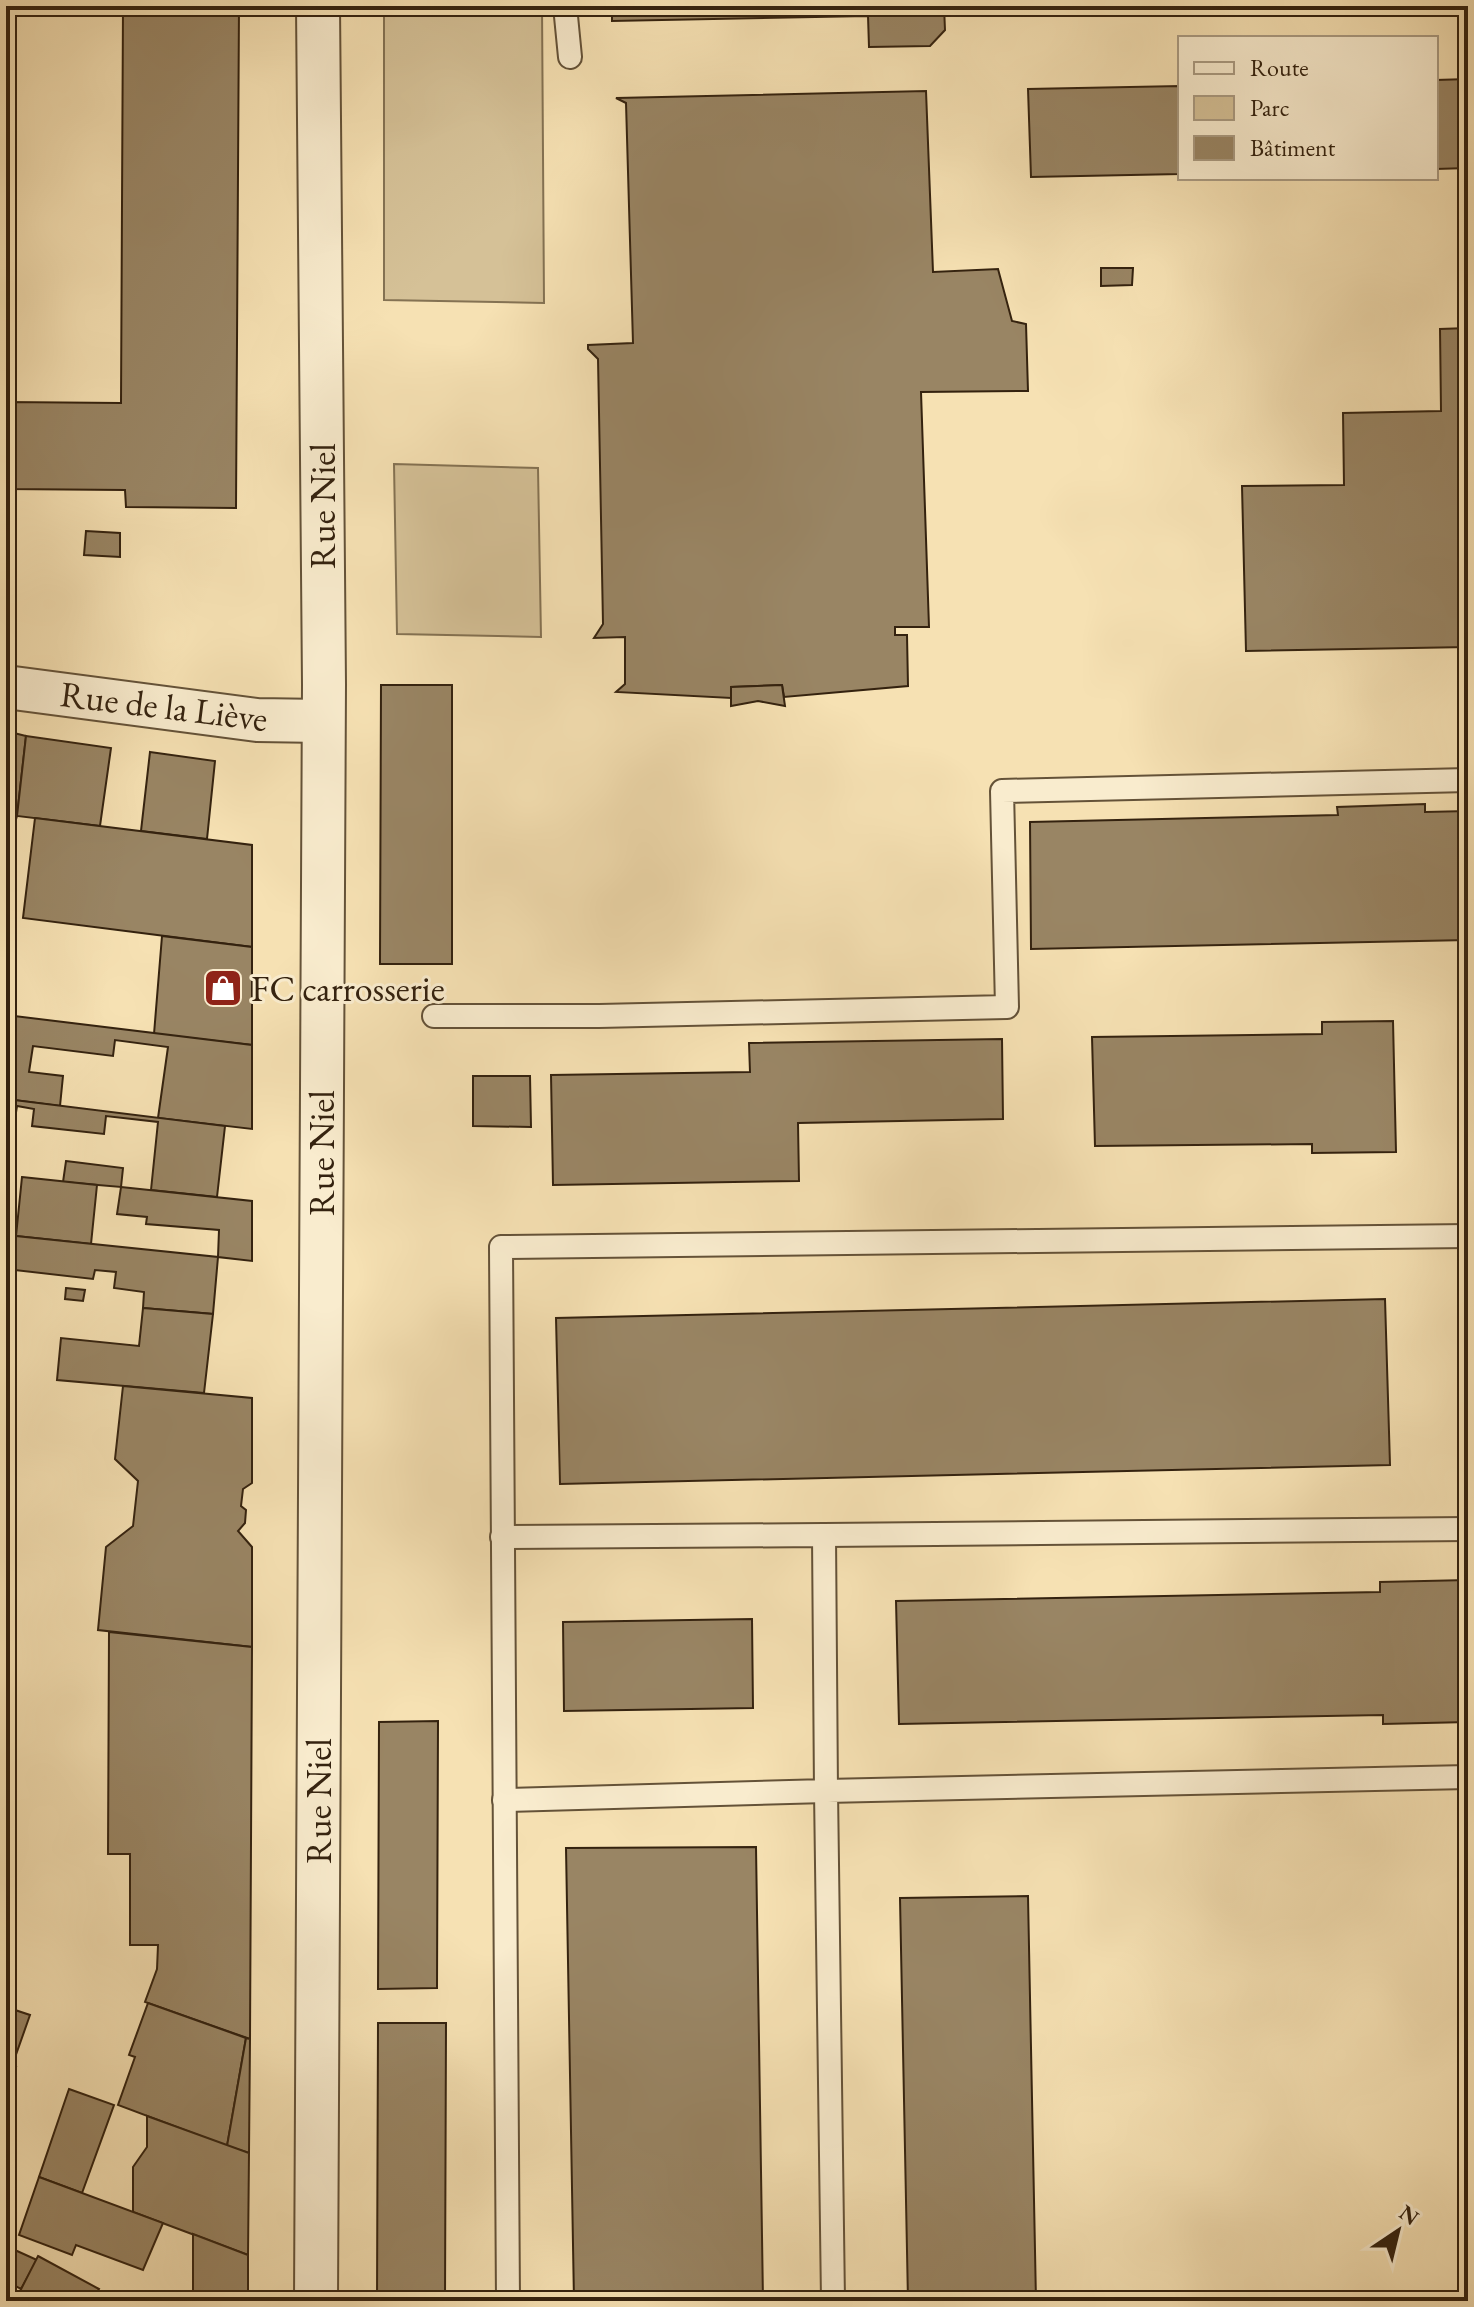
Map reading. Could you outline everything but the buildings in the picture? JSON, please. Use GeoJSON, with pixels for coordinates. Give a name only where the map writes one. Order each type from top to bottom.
{"type":"FeatureCollection","features":[{"type":"Feature","properties":{"kind":"street","name":"Rue Niel"},"geometry":{"type":"LineString","coordinates":[[316,2301],[323,721],[318,6]]}},
{"type":"Feature","properties":{"kind":"street","name":"Rue de la Liève"},"geometry":{"type":"LineString","coordinates":[[6,687],[257,720],[323,721]]}},
{"type":"Feature","properties":{"kind":"lane"},"geometry":{"type":"LineString","coordinates":[[565,6],[570,57]]}},
{"type":"Feature","properties":{"kind":"lane"},"geometry":{"type":"LineString","coordinates":[[434,1016],[599,1016],[1007,1007],[1002,791],[1468,780]]}},
{"type":"Feature","properties":{"kind":"lane"},"geometry":{"type":"LineString","coordinates":[[508,2301],[501,1247],[1468,1236]]}},
{"type":"Feature","properties":{"kind":"lane"},"geometry":{"type":"LineString","coordinates":[[502,1537],[1468,1529]]}},
{"type":"Feature","properties":{"kind":"lane"},"geometry":{"type":"LineString","coordinates":[[824,1535],[833,2301]]}},
{"type":"Feature","properties":{"kind":"lane"},"geometry":{"type":"LineString","coordinates":[[504,1800],[1468,1777]]}},
{"type":"Feature","properties":{"kind":"green space"},"geometry":{"type":"Polygon","coordinates":[[[384,6],[542,6],[544,303],[384,300],[384,6]]]}},
{"type":"Feature","properties":{"kind":"green space"},"geometry":{"type":"Polygon","coordinates":[[[394,464],[538,468],[541,637],[397,634],[394,464]]]}},
{"type":"Feature","properties":{"kind":"place","name":"FC carrosserie"},"geometry":{"type":"Point","coordinates":[223,988]}}]}
